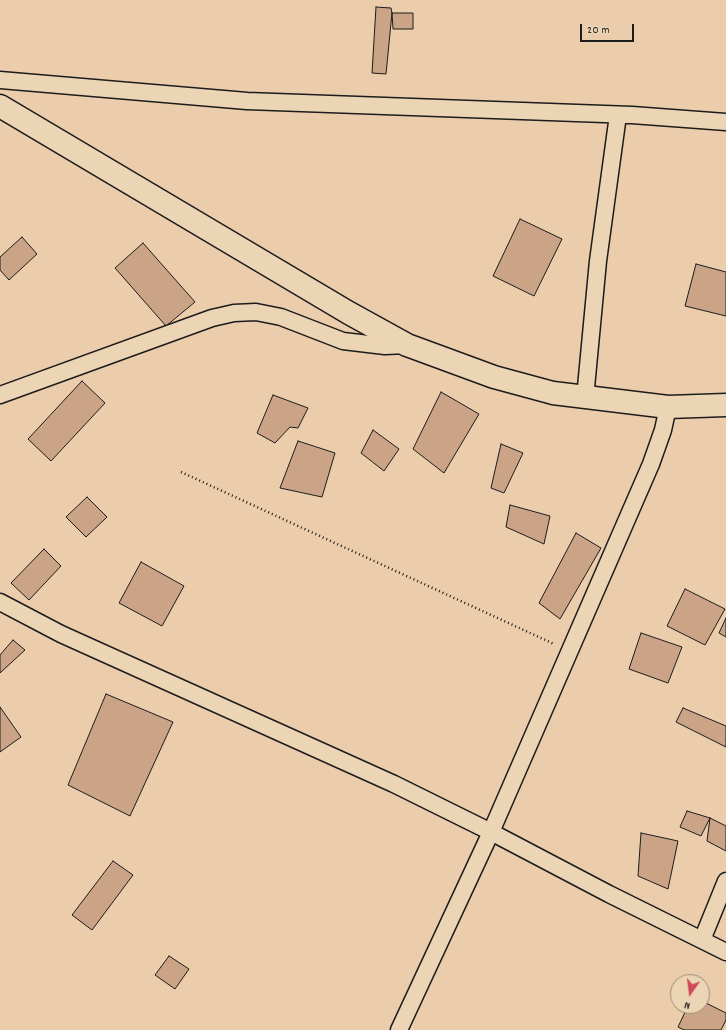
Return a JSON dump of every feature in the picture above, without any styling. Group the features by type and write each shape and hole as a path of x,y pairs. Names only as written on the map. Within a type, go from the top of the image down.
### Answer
{"street":[{"path":"0,80 247,101 618,115 726,122"},
{"path":"0,106 349,313 406,345 494,377 553,393 668,407 726,405"},
{"path":"585,398 598,261 618,115"},
{"path":"0,395 205,321 234,313 256,312 281,317 343,341 385,346 406,345"},
{"path":"399,1030 491,832 651,464 663,430 668,407"},
{"path":"0,602 61,634 394,784 726,952"},
{"path":"702,940 726,881"}],"path":[{"path":"182,472 569,651"}],"building":[{"path":"376,7 391,8 392,13 386,74 372,73"},
{"path":"392,13 413,13 413,29 393,29"},
{"path":"520,219 562,239 534,296 493,276"},
{"path":"22,237 37,254 9,280 0,270 0,257"},
{"path":"143,243 195,302 166,326 115,268"},
{"path":"696,264 726,272 726,316 685,306"},
{"path":"82,381 105,403 51,461 28,439"},
{"path":"441,392 479,414 444,473 413,449"},
{"path":"273,395 308,408 298,428 290,427 275,443 257,433"},
{"path":"373,430 399,449 384,471 361,453"},
{"path":"298,441 335,453 322,497 280,488"},
{"path":"501,444 523,453 504,493 491,488"},
{"path":"87,497 107,517 86,537 66,517"},
{"path":"510,505 550,516 544,544 506,527"},
{"path":"576,533 601,548 560,619 539,603"},
{"path":"44,549 61,566 29,600 11,583"},
{"path":"141,562 184,586 162,626 119,603"},
{"path":"685,589 725,609 705,645 667,626"},
{"path":"726,618 726,637 719,633"},
{"path":"641,633 682,647 668,683 629,669"},
{"path":"13,640 25,650 0,673 0,655"},
{"path":"106,694 173,722 130,816 68,785"},
{"path":"0,707 21,737 0,752"},
{"path":"683,708 726,726 726,747 676,722"},
{"path":"687,811 710,818 701,836 680,827"},
{"path":"710,818 726,826 726,851 707,841"},
{"path":"641,833 678,841 668,889 638,876"},
{"path":"113,861 133,875 92,930 72,915"},
{"path":"169,956 189,969 175,989 155,975"},
{"path":"710,1005 726,1013 726,1020 721,1030 684,1030 678,1027 684,1014 710,1014"}]}
